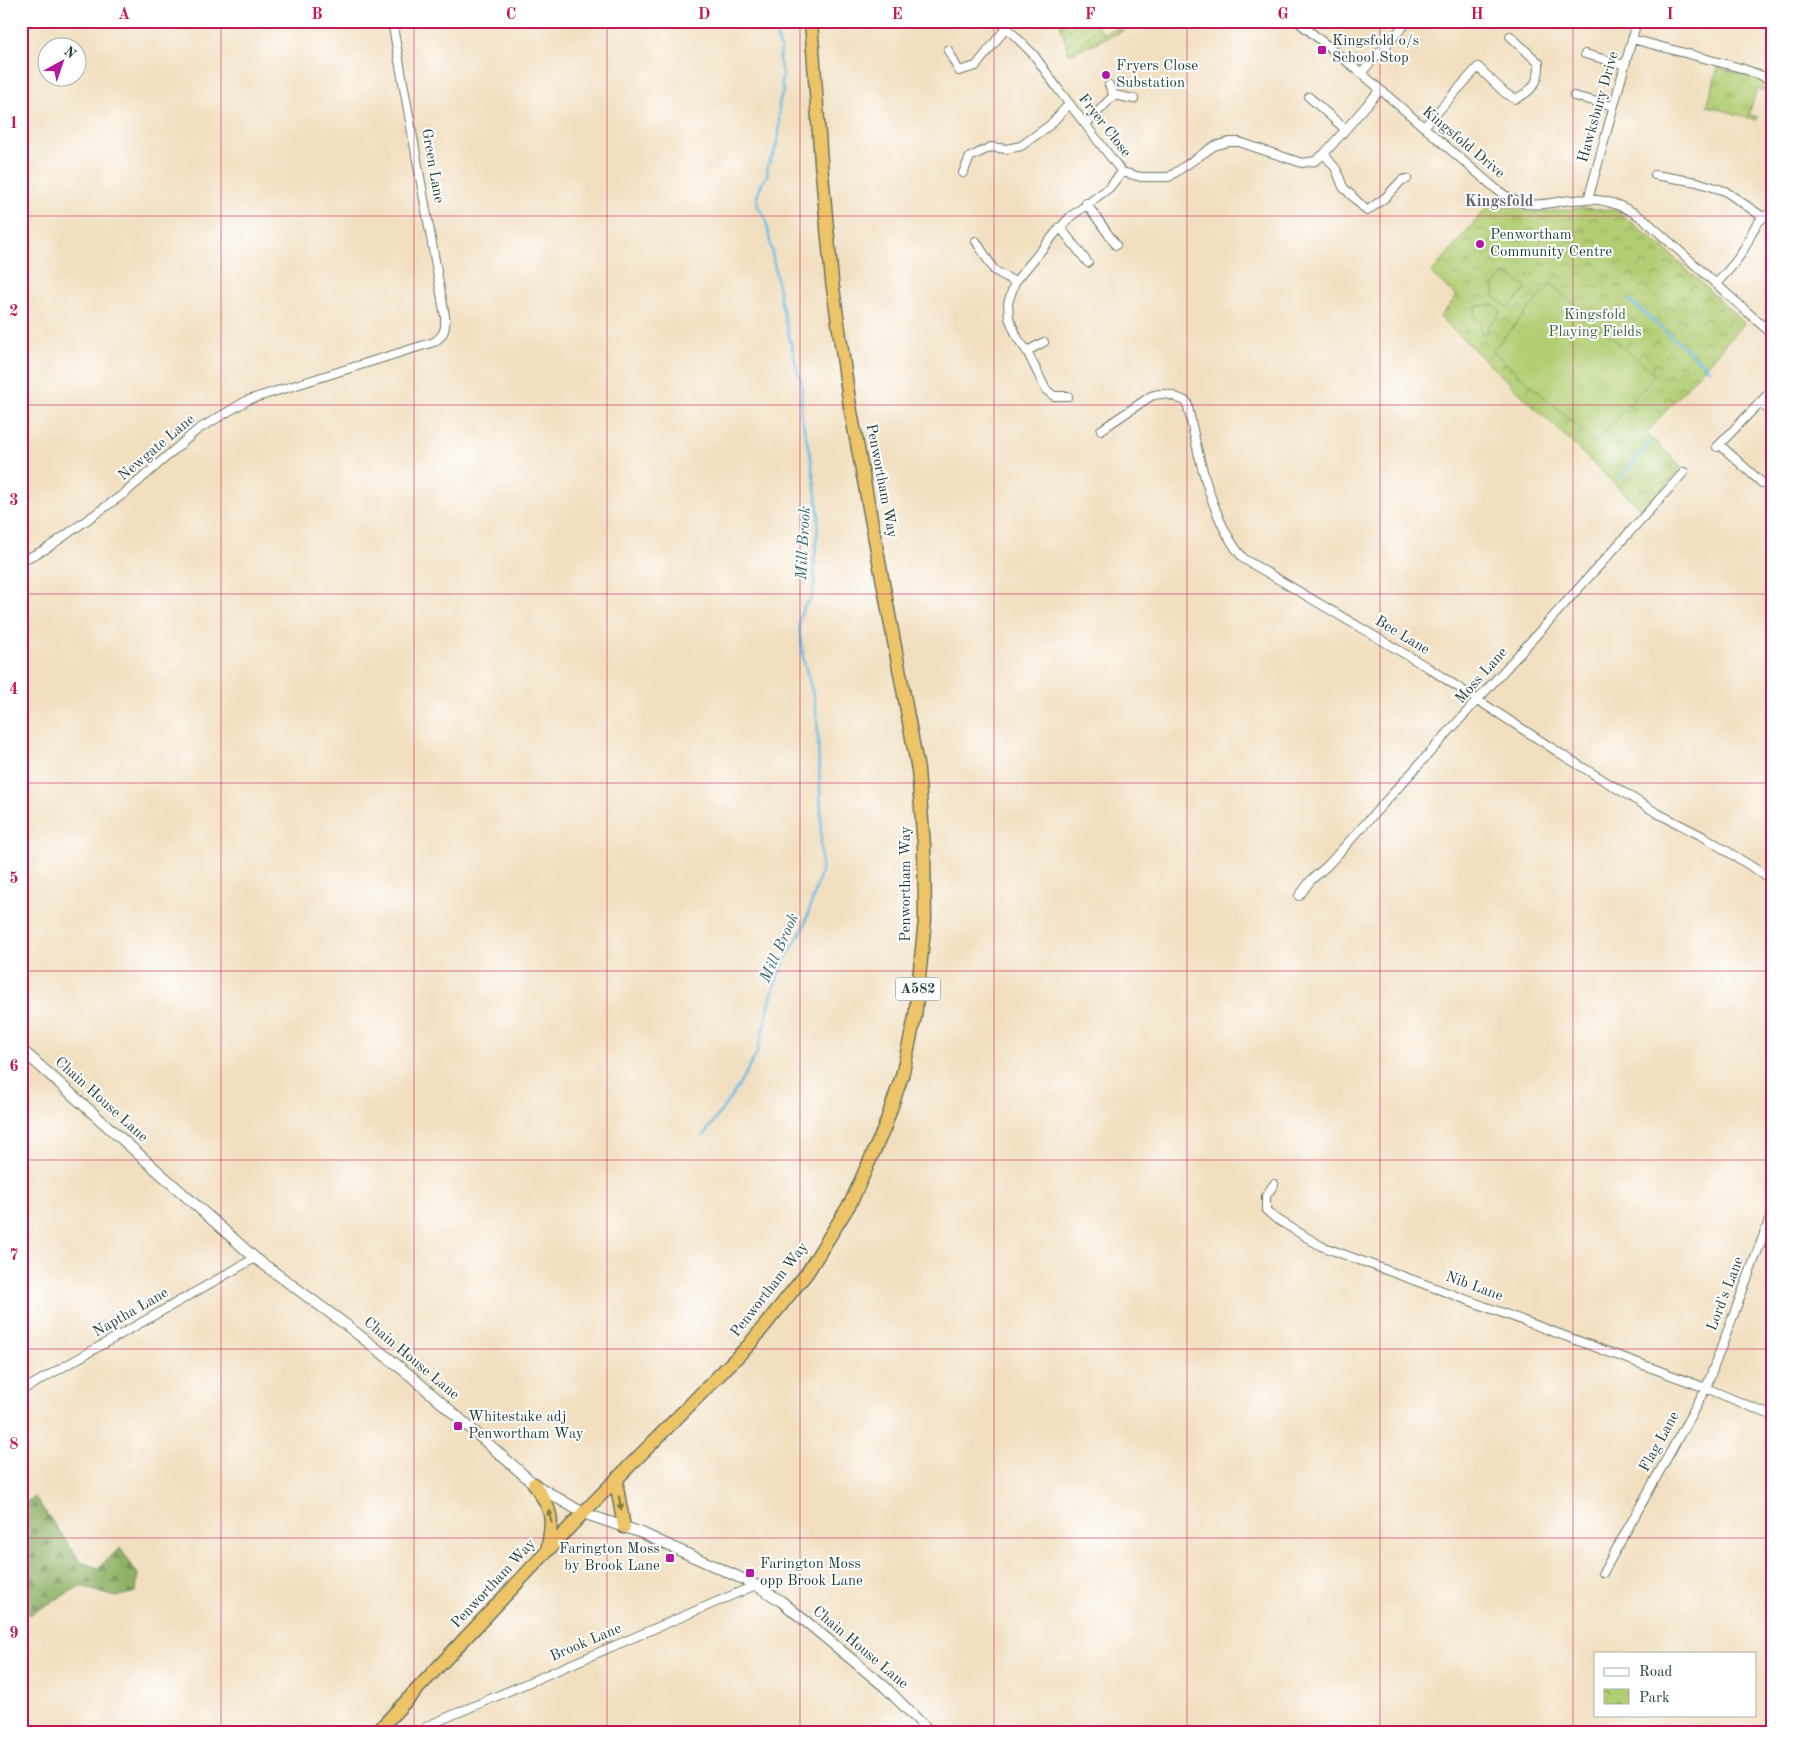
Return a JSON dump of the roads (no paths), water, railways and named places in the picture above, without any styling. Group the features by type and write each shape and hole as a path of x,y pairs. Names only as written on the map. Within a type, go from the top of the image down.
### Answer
{"highway":[{"name":"Penwortham Way","path":"806,21 813,58"},
{"name":"Penwortham Way","path":"376,1733 547,1551 749,1345 807,1273 851,1202 884,1129 902,1076 915,1017 925,920 924,846 918,770 850,406 832,281 820,163 811,21"},
{"path":"618,1478 617,1487 624,1527"},
{"path":"534,1484 547,1503 552,1522 547,1551"}],"street":[{"name":"Green Lane","path":"392,21 445,316"},
{"name":"Fryer Close","path":"1000,21 1034,55 1122,172 1141,177 1169,177 1214,146 1229,142 1239,142 1302,163 1315,160 1324,154 1380,90"},
{"name":"Kingsfold Drive","path":"1297,21 1361,73 1496,189 1516,201 1529,204 1556,204 1572,200 1588,200 1615,203 1636,214 1646,220 1773,335"},
{"path":"1361,73 1408,21"},
{"name":"Hawksbury Drive","path":"1588,200 1635,22"},
{"path":"948,50 959,71 976,66 1006,28"},
{"path":"1424,127 1478,67 1505,93 1515,99 1523,96 1537,83 1540,73 1539,63 1510,36"},
{"path":"1632,39 1740,68 1773,80"},
{"path":"1585,54 1625,65"},
{"path":"1109,84 1114,95"},
{"path":"1114,95 1134,99"},
{"path":"1086,124 1114,95"},
{"path":"1309,96 1344,130"},
{"path":"1574,96 1613,106"},
{"path":"963,173 970,157 991,147 1006,149 1021,146 1050,125 1069,104"},
{"path":"1324,154 1336,169 1343,187 1367,211 1386,197 1402,180 1407,179"},
{"path":"1068,396 1054,396 1046,390 1027,351 1018,339 1009,318 1008,303 1014,282 1060,227 1086,203 1109,188 1122,172"},
{"path":"1655,175 1697,182 1725,191 1763,217"},
{"path":"1086,203 1116,245"},
{"path":"1716,284 1740,256 1755,224 1773,211"},
{"path":"1060,227 1088,264"},
{"path":"976,241 994,270 1014,282"},
{"name":"Newgate Lane","path":"21,561 46,549 125,493 197,430 248,400 434,342 443,334 446,328 445,316"},
{"path":"1027,351 1044,342"},
{"path":"1762,483 1719,446 1773,389"},
{"name":"Bee Lane","path":"1102,430 1151,396 1160,393 1171,395 1187,402 1194,435 1214,505 1234,548 1244,559 1427,667 1561,754 1658,813 1706,838 1773,880"},
{"path":"1759,403 1773,413"},
{"name":"Moss Lane","path":"1299,896 1311,880 1327,866 1684,472"},
{"name":"Chain House Lane","path":"21,1049 255,1258 345,1324 411,1376 534,1484 583,1514 624,1527 661,1542 756,1585 781,1600 884,1686 931,1733"},
{"name":"Nib Lane","path":"1274,1184 1266,1196 1266,1210 1275,1218 1321,1246 1706,1388"},
{"name":"Lord's Lane","path":"1706,1388 1773,1210"},
{"name":"Naptha Lane","path":"21,1391 255,1258"},
{"path":"1706,1388 1773,1416"},
{"name":"Flag Lane","path":"1603,1573 1706,1388"},
{"name":"Brook Lane","path":"427,1726 756,1585"}],"waterway":[{"name":"Mill Brook","path":"704,1135 738,1087 757,1053 774,987 785,960 804,927 821,872 821,811 817,718 814,698 804,662 799,628 800,617 805,605 811,599 815,583 814,565 819,515 811,459 801,414 802,381 798,373 781,302 767,225 764,215 758,207 757,196 767,176 768,165 779,136 779,103 783,91 781,80 783,77 779,60 781,49 774,30 775,21"},
{"path":"1629,300 1709,369"},
{"path":"1619,479 1652,441"}],"place":[{"name":"Kingsfold o/s School Stop","path":"1322,50"},
{"name":"Fryers Close Substation","path":"1106,75"},
{"name":"Penwortham Community Centre","path":"1480,244"},
{"name":"Whitestake adj Penwortham Way","path":"458,1426"},
{"name":"Farington Moss by Brook Lane","path":"670,1558"},
{"name":"Farington Moss opp Brook Lane","path":"750,1573"}],"district":[{"name":"Kingsfold","path":"1499,202"}],"park label":[{"name":"Kingsfold Playing Fields","path":"1595,324"}]}
